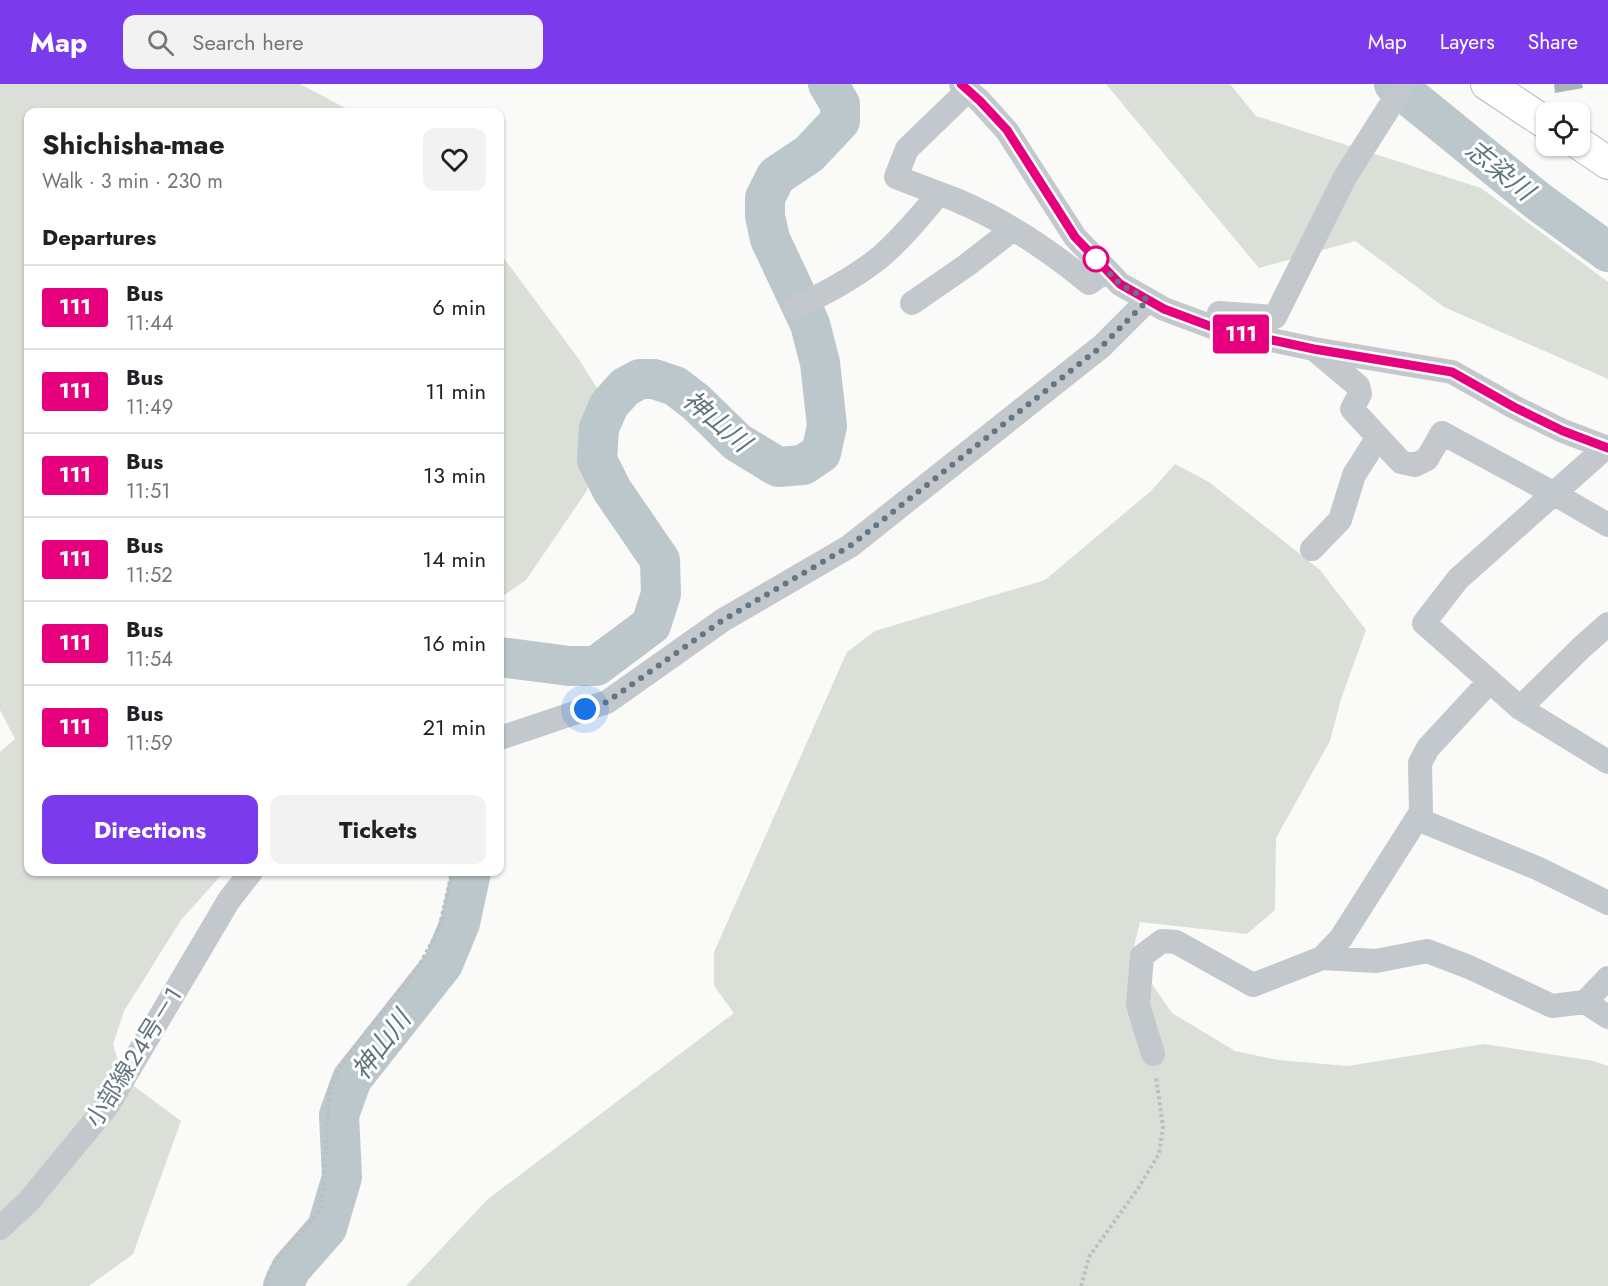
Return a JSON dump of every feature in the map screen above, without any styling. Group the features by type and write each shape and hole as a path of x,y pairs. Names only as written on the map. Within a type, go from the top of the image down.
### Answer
{"main road":[{"path":"1487,84 1536,116"},
{"path":"1590,151 1608,163"}],"street":[{"path":"1215,328 1219,313 1275,317 1345,177 1404,84"},
{"path":"1107,270 1089,283 1044,249 1012,230 957,200 896,177 907,149 964,87 1007,130 1075,237 1107,270 1120,284 1164,309 1215,328 1314,349 1452,372 1514,407 1563,431 1607,448 1553,493 1458,579 1424,623 1520,708 1608,762"},
{"path":"795,308 833,288 878,259 909,229 939,194"},
{"path":"912,303 1012,230"},
{"path":"504,737 607,702 723,620 850,546 1102,346 1148,300"},
{"path":"1314,349 1358,386 1360,394 1353,409 1401,462 1415,465 1427,459 1442,433 1608,525"},
{"path":"1312,549 1340,520 1354,475 1378,437"},
{"path":"1520,708 1608,624"},
{"path":"1153,1054 1138,1005 1142,956 1162,941 1176,942 1252,985 1322,957 1341,938 1421,812 1420,763 1428,748 1489,682"},
{"path":"1417,819 1537,868 1608,903"},
{"name":"小部線２４号－１","path":"0,1228 28,1202 108,1106 229,900 248,876"},
{"path":"1322,957 1376,961 1427,951 1469,967 1552,1006 1585,1002 1608,978"},
{"path":"1585,1002 1608,1017"}],"path":[{"path":"266,1286 277,1259 314,1220 322,1206 330,1089 340,1068 361,1039 418,968 439,929 451,876"},
{"path":"1081,1286 1089,1257 1160,1154 1163,1127 1153,1054"}],"shaded area":[{"path":"0,84 300,84 345,108 24,108 24,876 220,876 181,920 124,1011 113,1044 123,1078 181,1121 133,1254 89,1286 0,1286 0,752 15,739 0,710"},
{"path":"1106,84 1230,84 1256,116 1481,188 1608,282 1608,379 1444,307 1355,241 1259,268"},
{"path":"504,258 578,358 597,388 610,420 601,457 586,492 526,580 504,595"},
{"path":"1175,464 1209,482 1320,570 1366,630 1341,699 1330,741 1276,838 1275,910 1247,934 1140,922 1132,955 1172,1013 1235,1051 1278,1060 1348,1066 1484,1044 1594,1061 1608,1066 1608,1286 406,1286 488,1199 734,1013 714,986 714,952 847,652 875,631 1045,580 1151,491"}],"building":[{"path":"1554,84 1582,84 1583,88 1555,93"}],"waterway":[{"name":"神山川","path":"504,658 569,666 596,666 651,625 661,594 660,560 612,490 597,460 599,428 609,405 625,387 640,379 654,379 675,386 696,402 737,442 778,467 803,465 821,453 827,426 820,363 810,324 770,239 765,216 765,198 776,176 809,154 840,121 840,104 828,84"},
{"name":"志染川","path":"1394,84 1539,202 1608,252"},
{"name":"神山川","path":"283,1286 291,1269 327,1228 342,1177 339,1115 352,1079 443,964 460,923 470,876"}],"bus line":[{"name":"111","path":"961,84 1007,130 1075,237 1120,284 1148,300 1164,309 1215,328 1314,349 1452,372 1514,407 1563,431 1608,448"}],"route":[{"path":"585,709 607,702 723,620 850,546 1102,346 1148,300 1120,284 1091,254 1096,259"}]}
